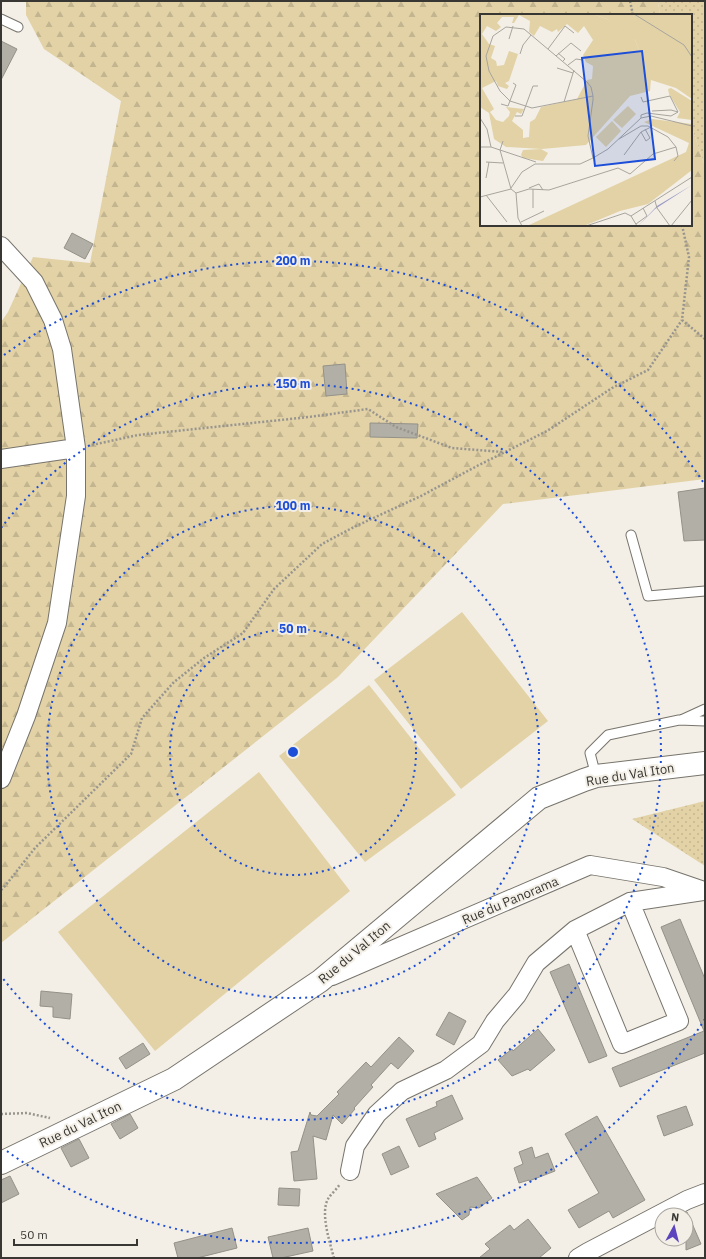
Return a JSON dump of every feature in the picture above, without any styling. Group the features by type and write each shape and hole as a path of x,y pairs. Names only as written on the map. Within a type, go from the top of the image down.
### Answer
{"street":[{"path":"1,246 34,282 53,320 62,349 76,448 76,496 57,623 26,716 1,779"},
{"path":"1,460 76,448"},
{"name":"Rue du Val Iton","path":"1,1163 174,1078 320,981 539,798 596,776 705,762"},
{"name":"Rue du Panorama","path":"320,981 590,865 663,877 704,892"},
{"path":"350,1171 355,1146 377,1114 402,1091 446,1070 481,1044 495,1021 517,995 536,963 575,930 630,902 704,892"},
{"path":"575,930 622,1044 679,1021 630,902"},
{"path":"578,1258 686,1200 705,1193"}],"lane":[{"path":"1,19 18,27"},
{"path":"631,535 648,596 705,591"},
{"path":"596,776 590,753 608,735 679,720 705,709"},
{"path":"679,720 705,721"}],"path":[{"path":"630,1 632,14"},
{"path":"1,890 35,848 131,754 142,718 174,682 204,658 243,633 274,589 322,544 354,526 421,496 547,431 612,388 648,370 682,320 688,257 682,226"},
{"path":"682,320 705,339"},
{"path":"76,448 138,435 309,417 368,409 396,428 452,448 504,452"},
{"path":"1,1114 27,1113 54,1118 70,1129"},
{"path":"334,1258 329,1239 325,1212 328,1200 350,1171"}],"green space":[{"path":"26,1 658,1 660,14 480,14 480,226 692,226 692,128 705,166 705,479 503,504 338,677 1,943 1,322 8,312 33,257 90,263 121,101 44,49 26,15"},
{"path":"658,1 705,1 705,166 692,128 692,14 660,14"},
{"path":"462,612 548,721 461,789 374,680"},
{"path":"369,685 456,795 365,862 279,756"},
{"path":"259,772 350,891 155,1051 58,932"},
{"path":"705,801 705,866 632,819"}],"building":[{"path":"1,41 17,49 1,80"},
{"path":"72,233 93,244 85,259 64,248"},
{"path":"345,364 347,394 326,396 323,366"},
{"path":"370,423 418,424 417,438 370,437"},
{"path":"705,488 705,540 684,541 678,492"},
{"path":"680,919 705,979 705,1053 620,1087 612,1068 704,1031 661,927"},
{"path":"569,964 607,1056 589,1063 550,972"},
{"path":"41,991 72,994 70,1019 53,1017 53,1007 40,1006"},
{"path":"449,1012 466,1021 454,1045 436,1035"},
{"path":"538,1029 555,1050 530,1071 528,1069 512,1076 498,1060 512,1049 513,1051"},
{"path":"399,1037 414,1051 398,1069 391,1063 371,1085 373,1087 342,1124 333,1115 326,1140 313,1136 317,1179 294,1181 291,1152 298,1151 310,1112 311,1115 317,1116 339,1094 337,1092 366,1062 371,1067"},
{"path":"143,1043 150,1054 126,1069 119,1058"},
{"path":"452,1095 463,1119 434,1133 436,1139 419,1147 406,1119 437,1106 436,1102"},
{"path":"686,1106 693,1125 664,1136 657,1116"},
{"path":"130,1114 138,1128 120,1139 111,1124"},
{"path":"597,1116 645,1200 613,1218 609,1211 579,1228 568,1210 599,1193 565,1134"},
{"path":"79,1139 89,1158 71,1167 61,1148"},
{"path":"399,1146 409,1167 391,1175 382,1154"},
{"path":"532,1147 535,1158 548,1153 555,1171 529,1181 519,1183 514,1168 523,1164 519,1152"},
{"path":"10,1176 19,1194 1,1203 1,1180"},
{"path":"477,1177 492,1198 479,1208 470,1207 469,1215 462,1220 436,1194"},
{"path":"279,1188 300,1189 299,1206 278,1205"},
{"path":"528,1219 551,1248 539,1258 479,1258 490,1249 485,1244 510,1225 514,1230"},
{"path":"232,1228 237,1248 197,1258 178,1258 174,1243"},
{"path":"308,1228 313,1251 281,1258 273,1258 268,1237"},
{"path":"694,1228 701,1244 694,1247"},
{"path":"686,1247 694,1247 686,1250"}]}
